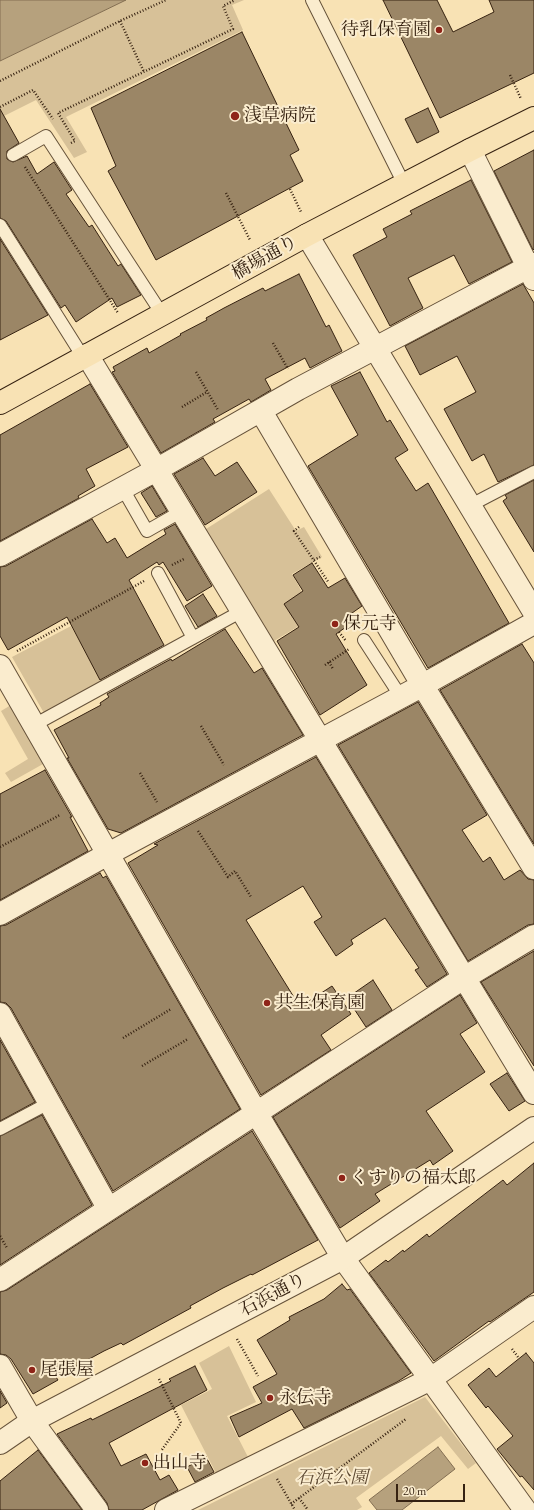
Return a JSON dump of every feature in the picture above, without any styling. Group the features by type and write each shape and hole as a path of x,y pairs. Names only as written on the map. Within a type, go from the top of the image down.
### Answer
{"main road":[{"name":"橋場通り","path":"0,403 307,235 470,150 528,110"}],"street":[{"path":"0,555 123,489 298,389 374,349 532,270 470,150"},
{"path":"307,235 374,349 534,612"},
{"path":"85,356 182,511 534,1093"},
{"path":"256,413 260,413 265,418 423,686 534,868"},
{"path":"0,914 185,812 423,686 534,623"},
{"path":"7,659 34,725 257,1114 343,1258 429,1380 525,1510"},
{"path":"0,1280 108,1208 257,1114 465,978 534,936"},
{"path":"0,1014 108,1208"},
{"name":"石浜通り","path":"0,1443 32,1421 343,1258 534,1128"},
{"path":"166,1510 429,1380 534,1307"},
{"path":"0,1366 32,1421 97,1510"}],"lane":[{"path":"312,0 404,184"},
{"path":"17,159 46,136 162,314"},
{"path":"0,225 85,356"},
{"path":"469,506 534,472"},
{"path":"123,489 147,531 182,511"},
{"path":"158,573 193,638"},
{"path":"34,725 242,611"},
{"path":"364,640 401,697"},
{"path":"0,1129 49,1103"}],"path":[{"path":"0,81 120,21 166,0"},
{"path":"66,138 70,144 75,141 58,114 233,29 223,6 235,0"},
{"path":"120,21 144,72"},
{"path":"510,75 528,110"},
{"path":"0,108 33,90 54,120"},
{"path":"17,159 118,314"},
{"path":"290,189 302,214"},
{"path":"226,193 251,242"},
{"path":"274,343 298,389"},
{"path":"196,372 228,428"},
{"path":"182,407 207,392"},
{"path":"300,527 294,531 329,583"},
{"path":"314,560 319,556"},
{"path":"7,659 186,558"},
{"path":"325,665 364,640"},
{"path":"329,662 333,669"},
{"path":"201,726 227,770"},
{"path":"140,773 159,806"},
{"path":"185,812 228,877 235,871 252,897"},
{"path":"0,847 64,813"},
{"path":"123,1038 190,997"},
{"path":"142,1066 207,1027"},
{"path":"235,1335 258,1376"},
{"path":"157,1375 181,1423 161,1451"},
{"path":"291,1504 408,1418"},
{"path":"274,1474 295,1510"},
{"path":"299,1498 308,1510"}],"green space":[{"path":"126,0 244,0 232,5 243,30 66,117 87,152 74,158 36,100 0,118 0,61"},
{"path":"269,489 296,531 304,527 322,557 292,574 302,592 299,626 274,641 206,529"},
{"path":"71,626 104,683 44,713 12,657"},
{"path":"11,705 43,764 11,782 5,773 28,759 1,711"},
{"path":"229,1346 256,1402 227,1416 249,1459 217,1475 181,1405 212,1389 199,1363"},
{"name":"石浜公園","path":"425,1397 476,1463 468,1469 441,1436 356,1498 362,1507 357,1510 198,1510"}],"shaded area":[{"path":"0,0 126,0 0,61"},
{"path":"438,1447 455,1469 402,1510 377,1510 369,1500"}],"building":[{"path":"383,0 437,0 453,32 494,12 489,0 534,0 534,73 440,118"},
{"path":"242,32 299,150 290,155 303,181 156,260 108,171 116,166 91,108"},
{"path":"428,108 439,132 417,143 405,119"},
{"path":"0,109 19,143 7,151 7,159 13,162 27,156 37,174 54,162 72,190 66,194 89,227 92,225 118,266 121,264 141,295 117,307 112,298 76,322 65,305 61,308 6,221 0,218"},
{"path":"534,150 534,249 533,250 494,171"},
{"path":"471,180 512,262 469,284 454,255 408,278 423,308 390,326 353,255 387,237 383,229 412,214 410,211"},
{"path":"0,239 48,315 0,340"},
{"path":"299,274 326,327 329,325 342,351 310,368 305,358 265,379 271,390 251,402 249,399 213,419 215,422 161,453 112,372 115,371 113,367 147,348 149,353 207,320 206,318 263,288 265,291"},
{"path":"523,284 534,303 534,465 498,482 484,454 472,461 444,409 476,392 457,356 420,375 405,346"},
{"path":"360,372 387,422 390,420 408,450 395,458 416,491 428,483 509,623 428,668 308,466 358,435 331,386"},
{"path":"90,384 128,447 86,469 95,486 78,496 79,498 0,541 0,435"},
{"path":"203,458 215,476 237,462 257,492 205,525 174,474"},
{"path":"534,480 534,552 503,501 507,498 505,495"},
{"path":"152,486 167,511 156,517 141,493"},
{"path":"92,519 107,543 115,538 127,558 166,534 164,530 175,524 212,586 187,601 163,562 159,565 157,562 129,580 164,645 100,680 67,617 8,650 0,636 0,567 6,566"},
{"path":"312,563 328,588 345,578 362,606 345,618 349,625 336,634 367,685 320,715 277,641 299,627 284,604 303,591 293,575"},
{"path":"203,594 217,616 198,627 185,606"},
{"path":"225,629 254,673 262,668 303,735 121,833 108,829 67,758 69,758 54,730 101,705 100,703 109,697 107,694 171,659 172,661"},
{"path":"522,644 534,663 534,844 440,690"},
{"path":"418,702 487,815 462,830 483,862 490,857 504,880 520,870 528,879 534,880 534,924 528,925 468,961 338,745"},
{"path":"316,757 447,974 427,987 415,970 419,968 385,918 351,940 353,944 336,956 314,922 322,917 303,886 246,920 300,1007 332,986 351,1014 321,1035 331,1050 261,1095 128,863 158,845 154,844"},
{"path":"45,770 72,817 70,817 88,851 0,900 0,794"},
{"path":"100,873 103,878 106,876 240,1109 113,1191 11,1008 6,1003 0,1002 0,926 6,925"},
{"path":"534,951 534,1066 481,982"},
{"path":"373,980 392,1010 366,1027 347,998"},
{"path":"460,995 477,1023 460,1034 485,1072 426,1111 453,1151 433,1165 430,1160 375,1194 380,1201 340,1228 273,1117"},
{"path":"0,1040 35,1102 0,1121"},
{"path":"507,1073 525,1101 509,1111 490,1084"},
{"path":"42,1115 92,1205 0,1265 0,1136"},
{"path":"252,1131 318,1240 252,1275 251,1274 223,1288 190,1306 191,1308 123,1345 121,1343 104,1351 56,1377 58,1380 33,1394 11,1359 6,1355 0,1354 0,1292 7,1290"},
{"path":"534,1163 534,1292 490,1322 489,1321 434,1361 369,1273 386,1260 388,1262 403,1250 404,1252 427,1234 429,1237 503,1180 507,1185"},
{"path":"342,1284 347,1290 350,1289 411,1373 397,1382 304,1428 292,1409 239,1437 230,1417 262,1403 253,1387 277,1374 257,1340 290,1320 289,1317 324,1299"},
{"path":"526,1353 534,1363 534,1490 522,1476 520,1477 497,1449 513,1436 488,1406 486,1408 468,1385 489,1368 496,1377"},
{"path":"195,1366 207,1390 109,1443 121,1466 146,1454 160,1480 169,1475 178,1490 142,1510 109,1510 107,1503 57,1434 91,1418 92,1420 171,1381 169,1379"},
{"path":"0,1391 7,1403 0,1408"},
{"path":"38,1450 82,1510 0,1510 0,1481"},
{"path":"206,1457 214,1472 195,1482 187,1467"}],"place":[{"name":"待乳保育園","path":"439,30"},
{"name":"浅草病院","path":"235,116"},
{"name":"保元寺","path":"335,624"},
{"name":"共生保育園","path":"267,1003"},
{"name":"くすりの福太郎","path":"342,1178"},
{"name":"尾張屋","path":"32,1370"},
{"name":"永伝寺","path":"270,1398"},
{"name":"出山寺","path":"145,1463"}]}
